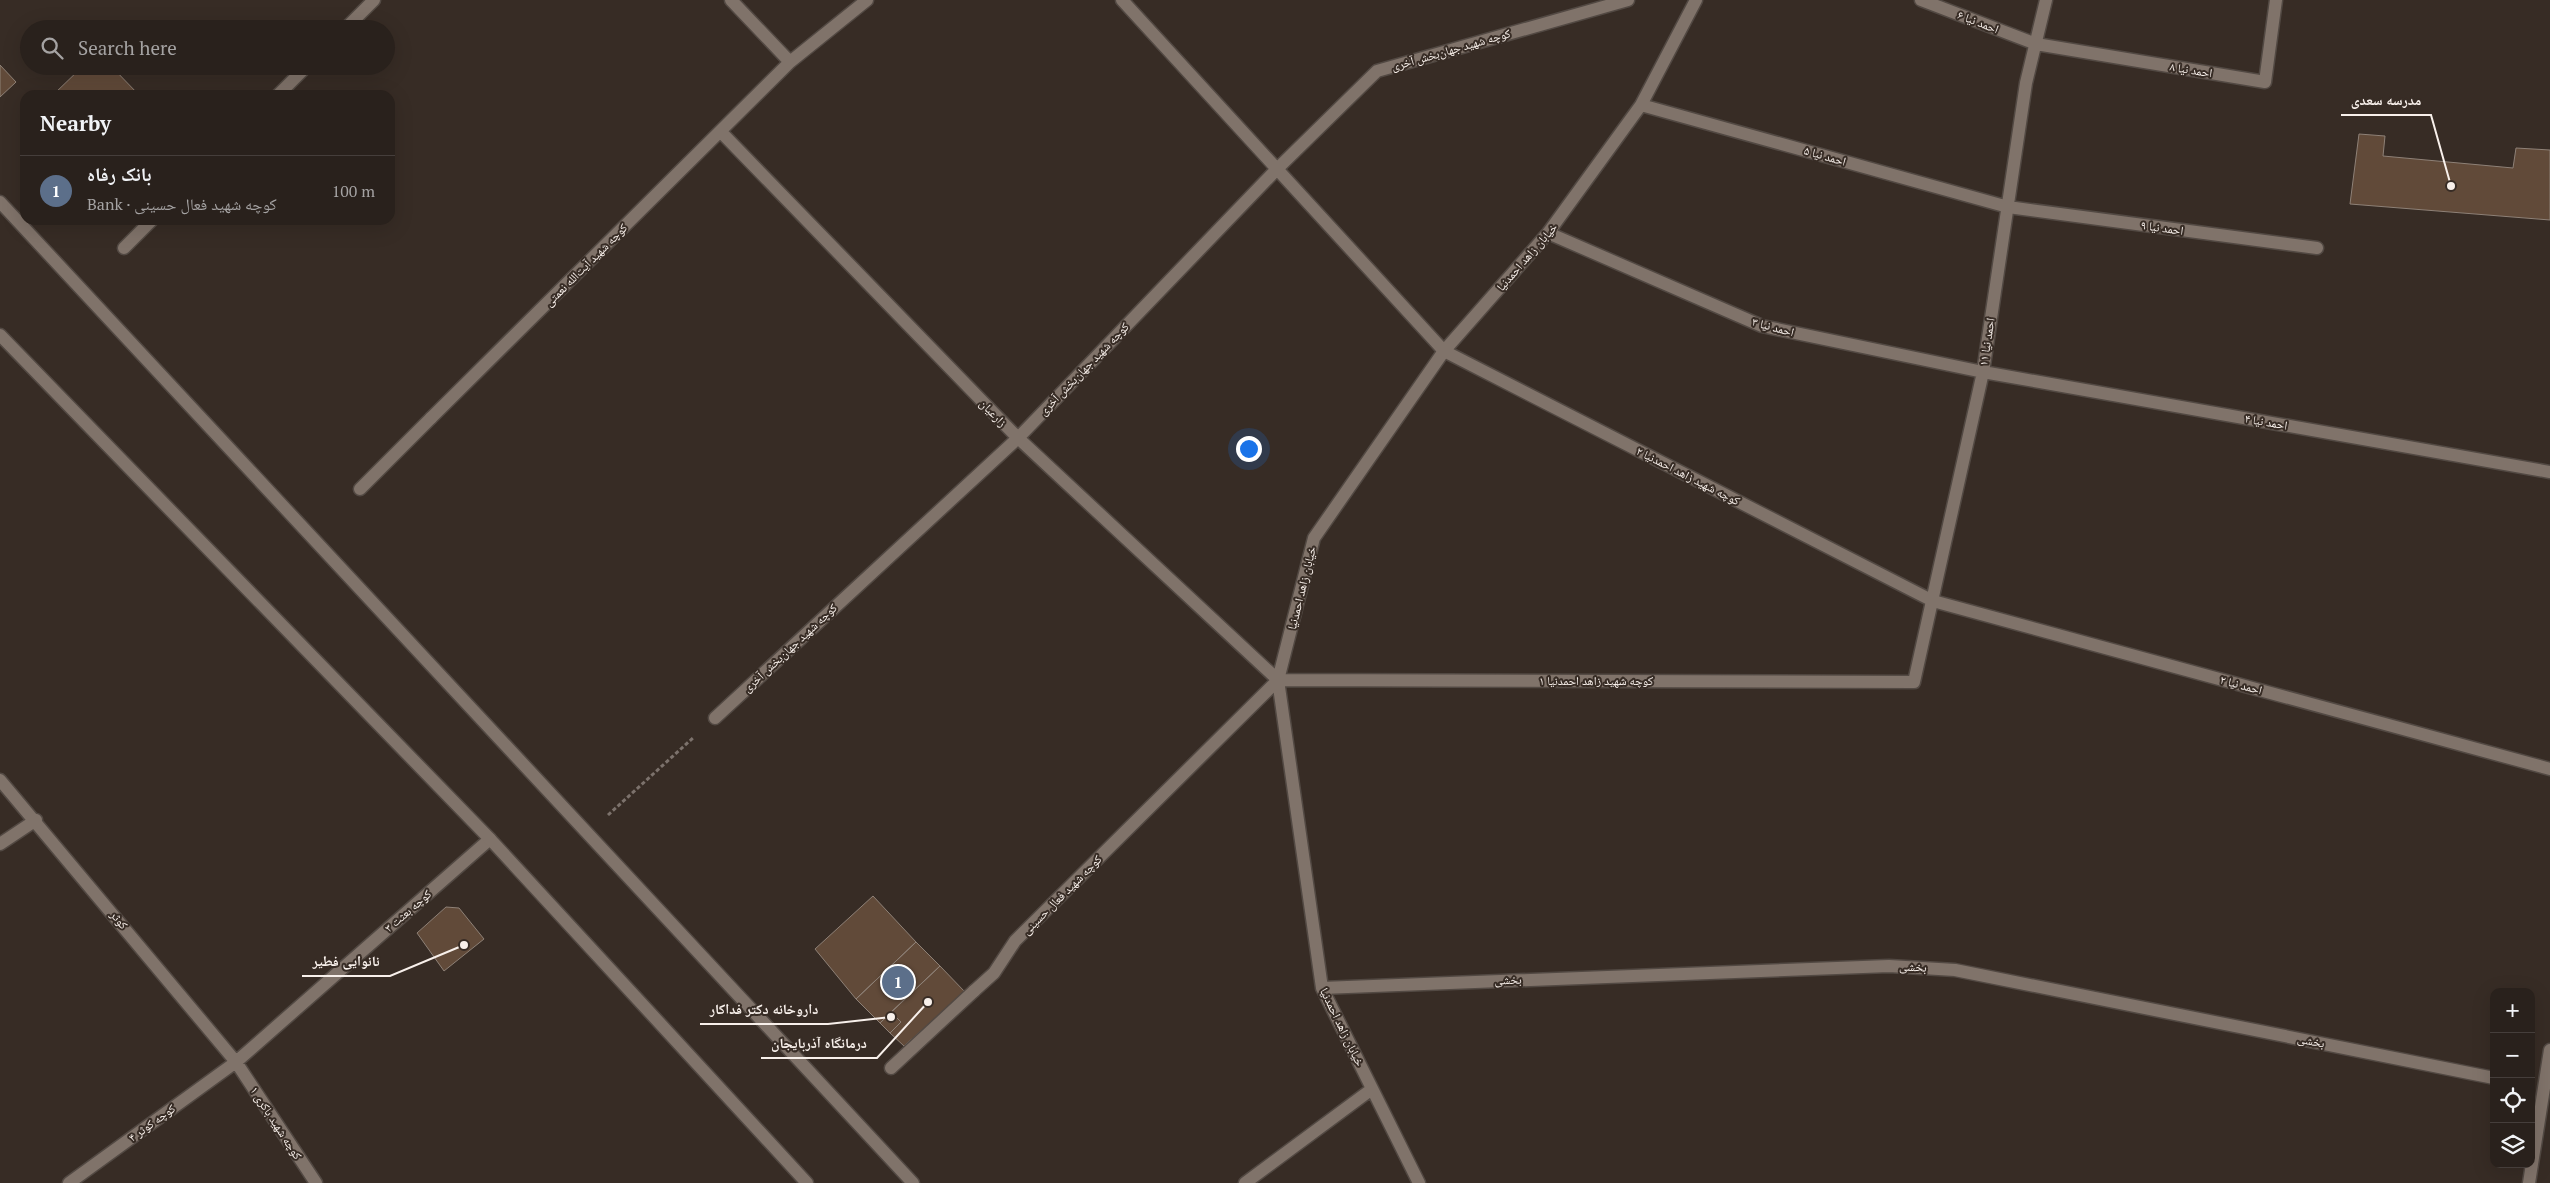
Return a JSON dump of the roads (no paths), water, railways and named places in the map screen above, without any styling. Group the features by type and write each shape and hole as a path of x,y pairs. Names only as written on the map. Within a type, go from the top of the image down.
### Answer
{"street":[{"path":"354,20 374,0"},
{"path":"731,0 790,62"},
{"name":"کوچه شهید آیت‌الله نعمتی","path":"360,489 790,62 866,0"},
{"path":"1122,0 1444,351"},
{"name":"کوچه شهید جهان‌بخش آخری","path":"715,718 1018,438 1277,169 1377,70 1628,0"},
{"name":"خیابان زاهد احمدنیا","path":"1419,1183 1322,988 1278,680 1314,538 1444,351 1548,233 1641,105 1696,0"},
{"name":"احمد نیا ۶","path":"1920,0 2036,44"},
{"name":"احمد نیا ۱۱","path":"1914,682 1982,372 2026,83 2046,0"},
{"name":"احمد نیا ۸","path":"2036,44 2265,82 2276,0"},
{"path":"283,90 298,75"},
{"name":"احمد نیا ۵","path":"1641,105 2008,207"},
{"name":"زارعیان","path":"721,132 1018,438 1278,680"},
{"path":"0,202 20,223"},
{"name":"احمد نیا ۹","path":"2008,207 2316,248"},
{"path":"21,225 913,1183"},
{"path":"124,248 147,225"},
{"name":"احمد نیا ۳","path":"1548,233 1762,326 1982,372"},
{"path":"0,335 490,839 807,1183"},
{"name":"کوچه شهید زاهد احمدنیا ۲","path":"1444,351 1933,601"},
{"name":"احمد نیا ۴","path":"1982,372 2550,472"},
{"name":"احمد نیا ۲","path":"1933,601 2550,768"},
{"name":"کوچه شهید زاهد احمدنیا ۱","path":"1278,680 1914,682"},
{"name":"کوچه شهید فعال حسینی","path":"891,1068 994,973 1015,941 1278,680"},
{"name":"کوثر","path":"0,780 36,820 236,1062"},
{"path":"0,844 36,820"},
{"name":"کوچه بعثت ۳","path":"236,1062 490,839"},
{"name":"بخشی","path":"1322,988 1889,966 1955,970 2490,1077"},
{"path":"2529,1183 2550,1050"},
{"name":"کوچه کوثر ۴","path":"69,1183 236,1062"},
{"name":"کوچه شهید باکری ۱","path":"236,1062 316,1183"},
{"path":"2535,1087 2544,1089"},
{"path":"1245,1183 1372,1089"}],"place":[{"name":"مدرسه سعدی","path":"2451,186"},
{"name":"نانوایی فطیر","path":"464,945"},
{"name":"بانک رفاه","path":"898,982"},
{"name":"درمانگاه آذربایجان","path":"928,1002"},
{"name":"داروخانه دکتر فداکار","path":"891,1017"}]}
